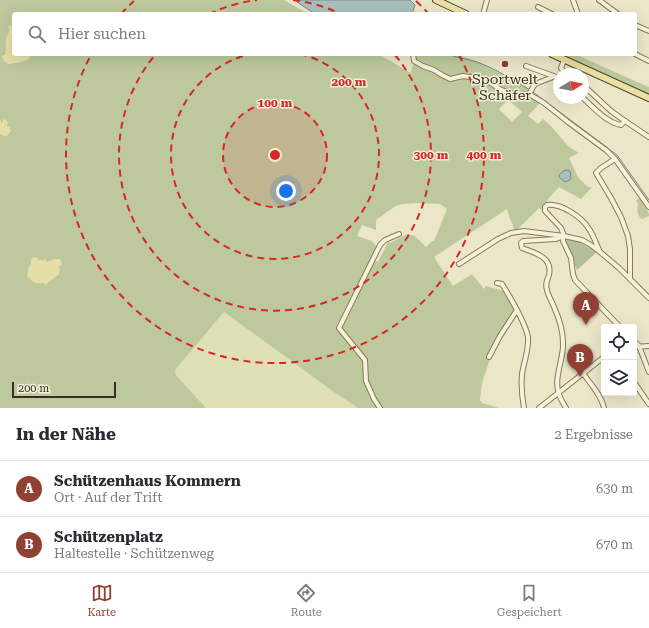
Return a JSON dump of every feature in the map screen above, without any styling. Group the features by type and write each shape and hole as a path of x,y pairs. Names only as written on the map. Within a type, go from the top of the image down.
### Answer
{"main road":[{"path":"436,0 462,12"},
{"path":"556,56 649,98"}],"street":[{"path":"484,12 487,0"},
{"path":"573,0 577,12"},
{"path":"601,1 615,12"},
{"path":"538,7 548,12"},
{"path":"637,26 649,31"},
{"path":"637,55 649,61"},
{"path":"413,56 414,61 450,79 463,76 485,79 501,90 518,95 530,92 535,84 553,76"},
{"path":"561,68 564,60"},
{"path":"526,66 553,76"},
{"path":"589,91 611,111 649,137"},
{"path":"530,92 606,150 615,159 649,206"},
{"path":"589,103 616,124 621,125 625,121"},
{"path":"615,159 596,173 611,198 627,233 630,244 630,278"},
{"path":"600,252 589,228 583,221 558,205 547,204 544,207 545,211 561,228 564,241 571,258 575,280 617,324"},
{"path":"459,264 505,235 520,231 564,236 582,240 591,245 630,278 649,298"},
{"path":"380,408 366,381 365,360 339,328 380,245 386,240 400,234"},
{"path":"564,236 556,239 523,241 521,243 522,248 543,257 549,265 550,270 546,288 548,296 559,319 564,344 558,374 558,393 566,408"},
{"path":"619,268 630,265"},
{"path":"497,283 502,284 507,292 524,324 528,338 527,353 522,375 522,396 524,408"},
{"path":"489,357 500,336 517,310"},
{"path":"637,346 649,346"},
{"path":"637,348 649,372"},
{"path":"539,408 601,358"},
{"path":"583,372 603,402 604,408"},
{"path":"637,386 649,404"}],"green space":[{"path":"0,0 284,0 305,12 12,12 12,26 6,38 5,55 2,56 8,64 21,62 29,59 30,56 381,56 411,73 415,56 462,56 478,62 527,87 532,98 540,103 528,116 538,124 543,119 568,146 579,153 569,158 578,177 588,187 592,187 581,199 559,187 541,210 539,208 515,231 507,209 434,257 453,286 472,274 484,289 486,286 504,291 515,310 487,358 490,359 482,383 480,400 482,403 499,408 358,408 224,312 175,370 176,375 206,408 0,408 0,134 6,136 11,131 7,127 4,119 1,123","holes":["508,100 522,112 512,122 499,109","418,203 440,204 447,209 434,241 426,247 415,236 407,234 390,243 388,242 378,262 375,260 378,249 372,241 357,236 362,225 376,230 376,220 396,206","38,260 47,262 52,261 59,267 59,274 48,282 44,283 29,267"]},
{"path":"563,56 579,56 649,87 649,95"},
{"path":"640,197 649,214 649,216 642,219 638,214 638,204 636,201"},
{"path":"567,239 579,242 597,252 577,270 566,242"},
{"path":"224,312 358,408 206,408 176,375 175,370"}],"sand":[{"path":"10,25 12,26 12,56 30,56 28,60 8,64 4,61 2,56 6,53 6,39 9,32 8,27"},
{"path":"0,119 1,123 4,119 8,122 7,127 10,126 11,131 6,136 0,134"},
{"path":"36,257 41,261 45,259 47,262 53,259 60,259 62,264 59,267 59,273 46,285 44,283 34,282 27,276 28,269 31,265 31,260 32,258"}],"water":[{"path":"294,0 410,0 415,5 413,12 312,12"},
{"path":"563,171 570,171 571,177 570,180 565,182 559,177 559,175"}],"waterway":[{"path":"452,56 484,65 530,90"},
{"path":"533,92 617,155 649,200"}],"place":[{"name":"Sportwelt Schäfer","path":"505,64"},
{"name":"Schützenhaus Kommern","path":"586,325"},
{"name":"Schützenplatz","path":"580,377"}]}
